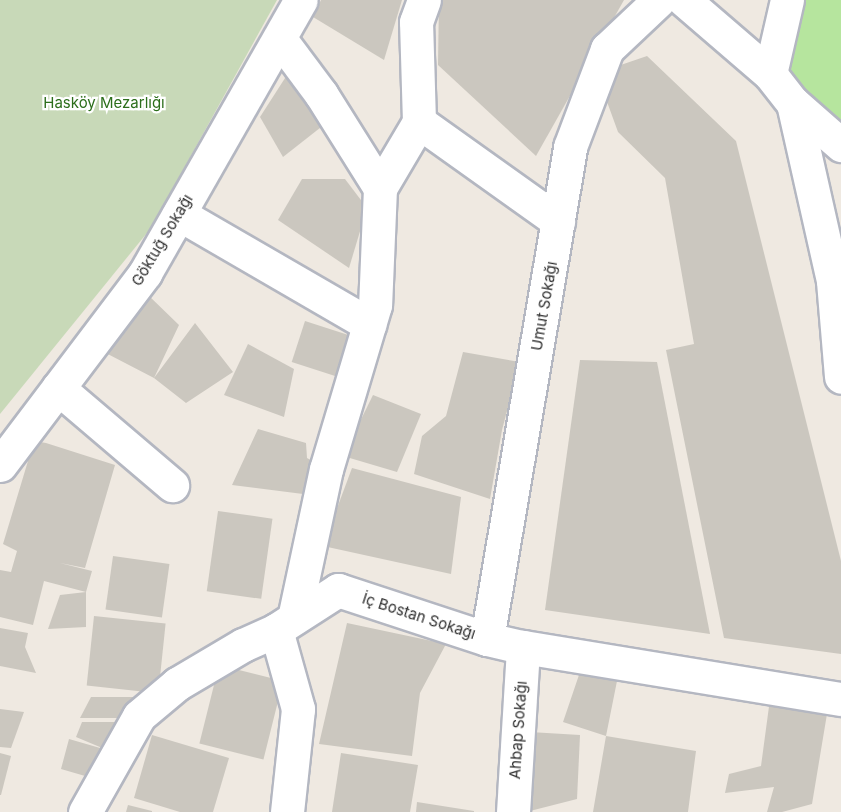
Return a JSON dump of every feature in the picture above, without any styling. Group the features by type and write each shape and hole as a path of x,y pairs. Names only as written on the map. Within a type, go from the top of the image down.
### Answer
{"street":[{"name":"Göktuğ Sokağı","path":"0,465 145,273 301,0"},
{"path":"287,812 298,709 285,624 326,469 375,305 380,188 419,122 416,22 424,0"},
{"name":"Umut Sokağı","path":"487,639 570,147 607,49 659,0"},
{"path":"684,0 770,74 793,103 841,145"},
{"path":"770,74 787,0"},
{"path":"280,39 321,94 380,188"},
{"path":"793,103 833,281 841,377"},
{"path":"419,122 558,221"},
{"path":"179,214 369,324"},
{"path":"58,388 172,485"},
{"name":"İç Bostan Sokağı","path":"86,812 139,716 177,684 243,645 285,624 338,590 487,639 841,699"},
{"name":"Ahbap Sokağı","path":"513,812 524,647"}],"green space":[{"name":"Hasköy Mezarlığı","path":"0,0 277,0 151,228 0,414"},
{"path":"794,0 841,0 841,132 782,76"}],"building":[{"path":"321,0 402,0 384,60 313,17"},
{"path":"439,0 624,0 536,156 438,65"},
{"path":"647,56 736,141 841,561 841,654 724,638 666,350 694,344 665,178 618,132 606,99 609,69"},
{"path":"287,75 325,124 283,157 260,117"},
{"path":"302,179 345,179 367,208 349,268 278,220"},
{"path":"147,294 179,325 154,378 100,350"},
{"path":"305,321 359,339 346,380 292,362"},
{"path":"195,323 233,372 186,403 154,378"},
{"path":"248,344 294,369 284,417 224,395"},
{"path":"463,352 520,362 502,430 490,499 414,474 422,436 446,416"},
{"path":"580,360 657,362 710,634 545,610"},
{"path":"373,395 421,414 397,472 343,456"},
{"path":"258,429 306,443 307,458 323,467 303,494 232,485"},
{"path":"34,441 115,465 85,568 60,563 92,571 86,592 44,581 33,625 0,617 0,570 11,572 17,551 3,544"},
{"path":"352,468 461,497 451,574 323,546"},
{"path":"218,511 272,519 261,599 207,591"},
{"path":"113,556 169,564 162,617 105,609"},
{"path":"86,592 86,627 48,629 60,595"},
{"path":"94,616 166,624 158,693 87,686"},
{"path":"347,623 446,644 420,693 412,756 319,744"},
{"path":"0,628 28,633 25,647 36,673 0,666"},
{"path":"219,665 283,681 263,760 199,744"},
{"path":"581,669 618,676 606,736 563,722"},
{"path":"91,697 137,697 124,718 80,718"},
{"path":"770,699 828,708 812,804 782,812 767,812 774,787 725,793 729,774 761,766"},
{"path":"0,709 24,712 11,748 0,747"},
{"path":"82,722 118,722 107,750 76,737"},
{"path":"530,732 580,735 577,799 526,812"},
{"path":"152,735 229,758 213,812 180,812 134,798"},
{"path":"606,736 696,751 688,812 593,812"},
{"path":"69,739 107,750 92,778 61,769"},
{"path":"0,753 11,756 1,795 0,795"},
{"path":"341,753 418,765 410,812 332,812"},
{"path":"417,802 474,811 474,812 416,812"},
{"path":"128,805 152,811 152,812 126,812"}]}
